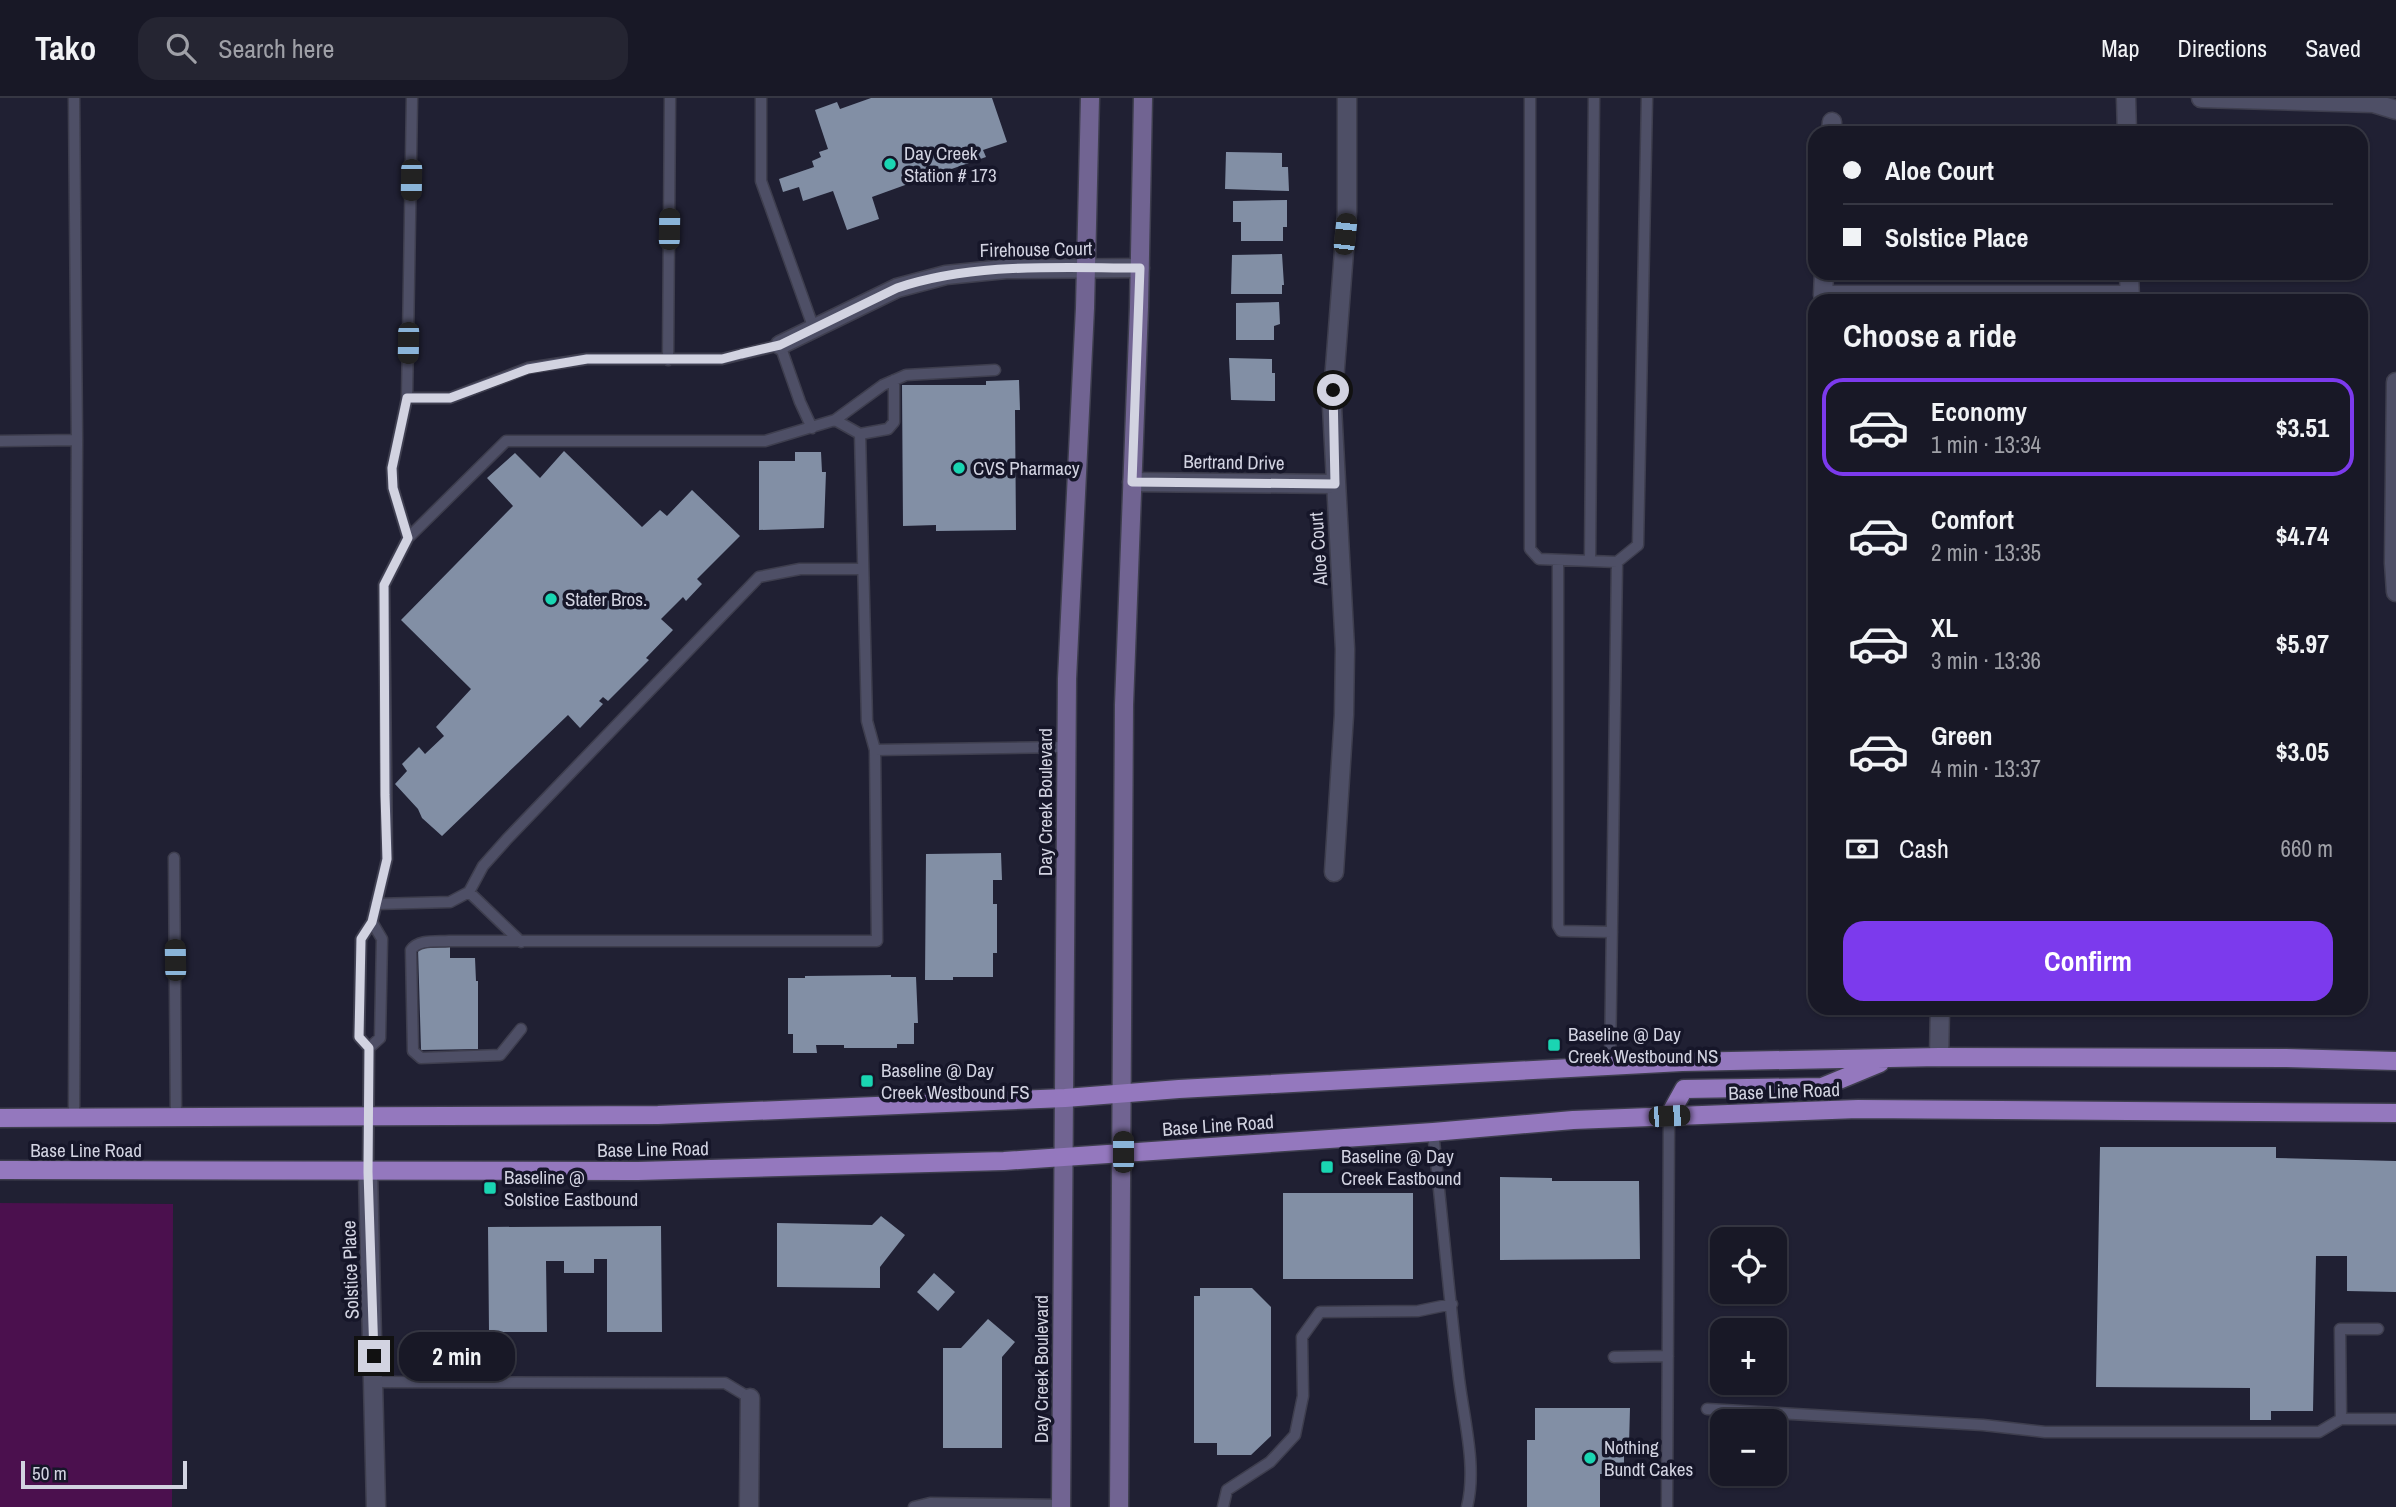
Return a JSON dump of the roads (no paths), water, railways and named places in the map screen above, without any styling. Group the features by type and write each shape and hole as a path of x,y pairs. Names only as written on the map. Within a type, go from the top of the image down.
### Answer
{"main road":[{"name":"Day Creek Boulevard","path":"1061,1506 1067,678 1087,268 1090,98"},
{"path":"1119,1507 1124,705 1140,268 1143,98"},
{"name":"Base Line Road","path":"0,1118 658,1115 1065,1098 1682,1062 1939,1058 2286,1058 2396,1061"},
{"path":"1669,1116 1684,1089 1822,1087 1889,1059"},
{"name":"Base Line Road","path":"0,1170 704,1170 1064,1157 1573,1120 1858,1109 2396,1113"}],"street":[{"name":"Aloe Court","path":"1334,872 1344,715 1345,649 1332,407 1347,212 1347,98"},
{"path":"2126,98 2127,126"},
{"path":"2201,98 2373,103 2396,110"},
{"name":"Firehouse Court","path":"780,345 897,288 926,279 971,271 1140,268"},
{"path":"2396,383 2396,592"},
{"name":"Bertrand Drive","path":"1132,482 1335,484"},
{"path":"1939,1058 1940,1015"},
{"name":"Solstice Place","path":"368,1172 376,1507"},
{"path":"749,1507 750,1398"}],"lane":[{"path":"74,98 77,440 74,1118"},
{"path":"408,538 393,488 392,468 407,398 412,98"},
{"path":"667,360 670,98"},
{"path":"761,98 761,181 814,329"},
{"path":"1530,98 1530,549 1538,559 1617,562 1638,545 1647,98"},
{"path":"1590,561 1594,98"},
{"path":"407,398 450,398 528,369 587,359 722,359 780,345 812,428"},
{"path":"372,922 382,939 380,1038 369,1048 359,1037 361,939 372,922 387,859 384,585 408,538 506,441 765,441 835,420 883,385 906,375 995,370"},
{"path":"835,420 860,434 888,429 894,422 894,380"},
{"path":"520,1030 500,1055 421,1058 415,1054 409,962 411,950 422,943 491,940 877,942 875,750 867,721 860,434"},
{"path":"0,441 77,440"},
{"path":"1558,560 1558,926 1561,931 1612,932"},
{"path":"1610,1066 1617,562"},
{"path":"376,904 450,902 469,892 483,866 507,839 759,576 800,569 863,569"},
{"path":"875,750 1066,747"},
{"path":"174,858 176,1118"},
{"path":"469,892 521,942"},
{"name":"Solstice Place","path":"368,1172 369,1048"},
{"path":"1667,1507 1669,1116"},
{"path":"1433,1132 1469,1450 1470,1495 1467,1507"},
{"path":"1223,1507 1227,1490 1270,1462 1295,1434 1303,1396 1302,1337 1320,1312 1418,1311 1451,1304"},
{"path":"2341,1419 2340,1329 2378,1329"},
{"path":"1614,1357 1668,1356"},
{"path":"374,1381 725,1383 750,1398"},
{"path":"1707,1409 1944,1422 2045,1432 2319,1432 2341,1419 2396,1419"},
{"path":"914,1507 930,1503 1061,1506"}],"place":[{"name":"Day Creek Station # 173","path":"890,164"},
{"name":"CVS Pharmacy","path":"959,468"},
{"name":"Stater Bros.","path":"551,599"},
{"name":"Baseline @ Day Creek Westbound NS","path":"1554,1045"},
{"name":"Baseline @ Day Creek Westbound FS","path":"867,1081"},
{"name":"Baseline @ Day Creek Eastbound","path":"1327,1167"},
{"name":"Baseline @ Solstice Eastbound","path":"490,1188"},
{"name":"Nothing Bundt Cakes","path":"1590,1458"}]}
